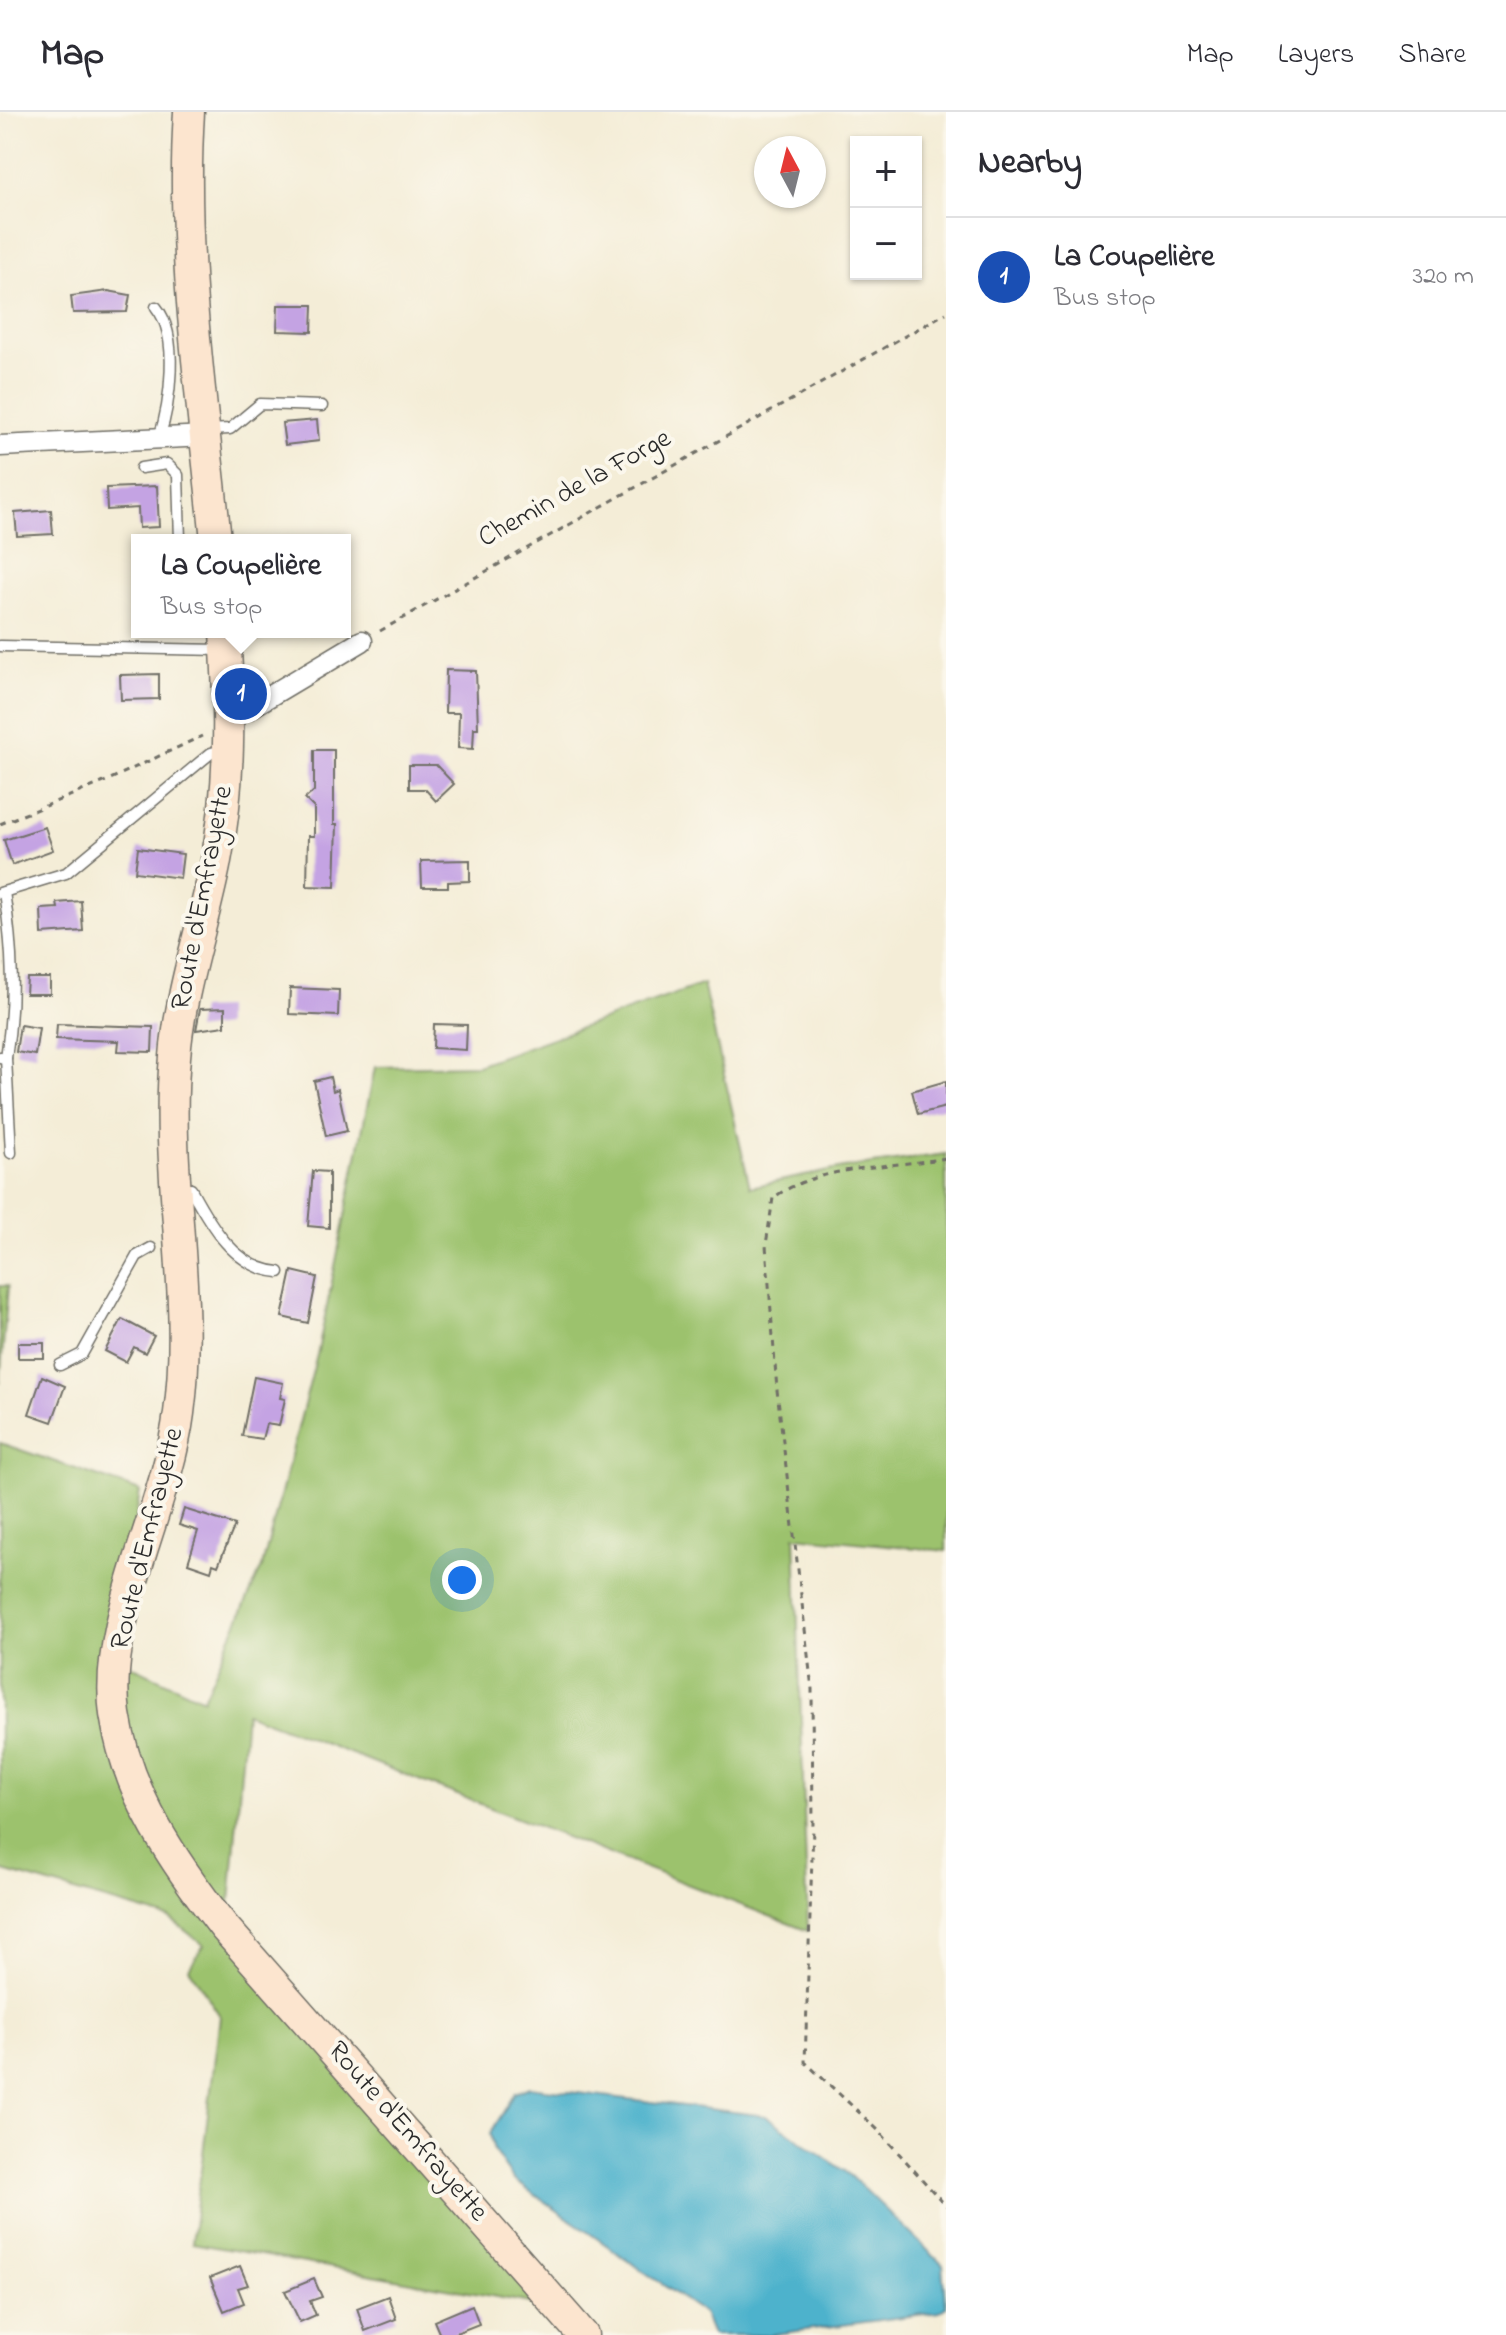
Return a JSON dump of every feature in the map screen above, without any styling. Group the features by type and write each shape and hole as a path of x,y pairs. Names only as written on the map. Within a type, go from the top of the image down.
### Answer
{"street":[{"path":"189,112 186,159 188,242 215,534"},
{"path":"0,446 206,433"},
{"name":"Route d'Emfrayette","path":"226,641 230,727 216,862 182,1004 175,1054 171,1122 182,1339 179,1411 161,1499 120,1641 114,1681 115,1713 135,1788 183,1873 216,1916 583,2335"},
{"path":"230,727 248,709 362,641"}],"lane":[{"path":"156,307 166,320 170,403 159,438"},
{"path":"206,433 230,429 260,404 322,406"},
{"path":"141,468 167,464 178,475 180,534"},
{"path":"0,646 226,641"},
{"path":"11,1153 3,1058 13,1013 13,965 2,892 66,873 211,753 230,727"},
{"path":"191,1189 211,1225 231,1247 260,1271 279,1272"},
{"path":"60,1365 82,1354 137,1256 151,1248"}],"path":[{"name":"Chemin de la Forge","path":"362,641 946,313"},
{"path":"0,824 230,727"},
{"path":"946,1158 844,1172 788,1187 773,1198 766,1245 777,1390 812,1689 813,1828 805,2062 878,2130 946,2206"}],"green space":[{"path":"703,984 750,1187 844,1168 946,1154 946,1551 795,1536 808,1931 246,1713 229,1914 542,2305 192,2243 220,2016 189,1968 204,1945 169,1918 0,1870 0,1443 140,1491 114,1658 203,1699 262,1567 318,1351 375,1067 477,1065"},
{"path":"0,1286 8,1286 0,1383"}],"water":[{"path":"529,2087 766,2116 851,2176 943,2265 946,2307 939,2312 768,2335 712,2335 703,2313 514,2180 494,2151 490,2134 515,2093"}],"building":[{"path":"108,291 130,295 127,312 73,313 71,296"},
{"path":"278,305 313,305 312,332 277,331"},
{"path":"317,420 319,441 285,445 282,423"},
{"path":"157,486 159,527 139,528 138,508 107,510 106,488"},
{"path":"51,510 53,534 17,536 15,513"},
{"path":"446,670 476,671 478,728 474,728 473,749 458,748 459,713 445,713"},
{"path":"159,674 159,699 121,700 120,675"},
{"path":"314,750 334,750 334,824 337,824 335,887 307,886 308,836 314,836 314,808 305,799 314,791"},
{"path":"409,765 436,765 454,784 436,801 425,789 409,789"},
{"path":"45,827 53,850 12,865 4,840"},
{"path":"138,848 183,854 180,878 135,872"},
{"path":"470,860 470,881 448,882 448,887 422,887 421,861"},
{"path":"81,901 83,931 42,934 41,909 58,908 57,903"},
{"path":"27,978 50,978 50,994 26,994"},
{"path":"290,988 339,990 338,1016 289,1014"},
{"path":"225,1008 225,1026 196,1030 200,1009"},
{"path":"57,1024 153,1027 152,1052 118,1051 119,1041 56,1039"},
{"path":"434,1024 467,1025 466,1050 433,1048"},
{"path":"20,1025 39,1028 35,1055 16,1052"},
{"path":"330,1077 333,1091 338,1089 347,1131 326,1136 314,1081"},
{"path":"946,1081 946,1107 918,1114 912,1091"},
{"path":"313,1171 329,1172 329,1228 308,1226"},
{"path":"292,1271 317,1277 308,1323 282,1317"},
{"path":"122,1319 154,1336 145,1353 134,1347 126,1362 105,1351"},
{"path":"18,1343 44,1343 44,1358 18,1358"},
{"path":"42,1376 65,1386 52,1422 29,1414"},
{"path":"254,1377 283,1383 280,1398 285,1399 279,1426 266,1424 262,1439 242,1436"},
{"path":"184,1509 235,1525 218,1566 213,1564 211,1571 188,1563 198,1531 179,1525"},
{"path":"240,2266 248,2285 238,2288 244,2303 224,2311 210,2278"},
{"path":"314,2279 322,2297 310,2301 316,2315 300,2322 285,2291"},
{"path":"388,2296 396,2319 365,2331 357,2308"},
{"path":"472,2305 479,2324 451,2335 440,2335 434,2321"}],"place":[{"name":"La Coupelière","path":"241,694"}]}
